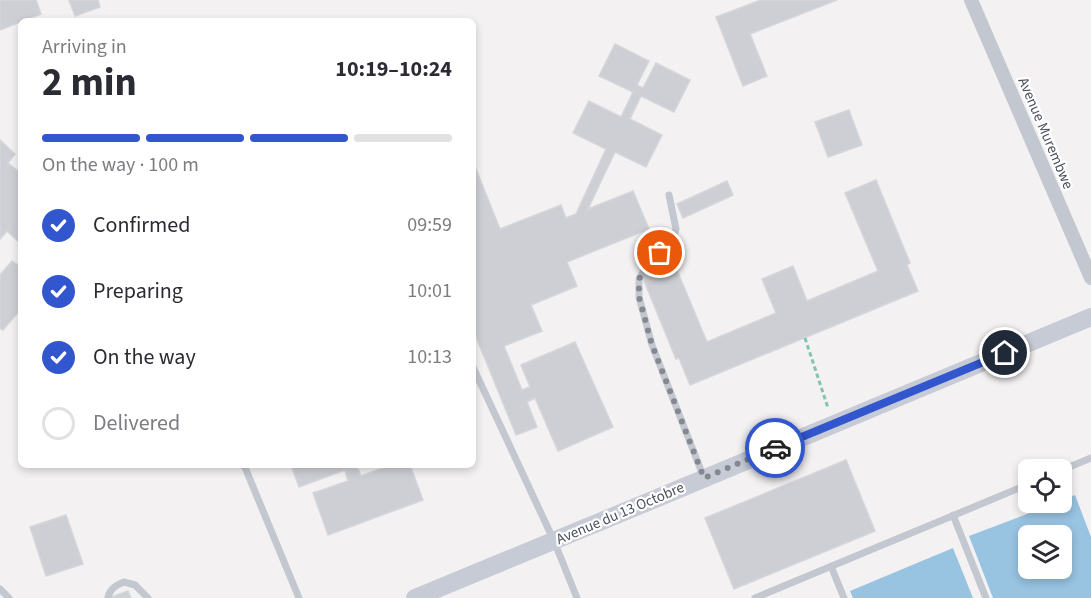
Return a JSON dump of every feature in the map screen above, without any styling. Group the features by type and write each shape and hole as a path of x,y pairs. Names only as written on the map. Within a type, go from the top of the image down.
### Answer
{"street":[{"name":"Avenue Murembwe","path":"971,0 1091,278"},
{"name":"Avenue du 13 Octobre","path":"415,598 1091,317"}],"lane":[{"path":"669,195 676,228 672,242 647,265 639,279 639,297 652,345 704,478"},
{"path":"476,374 554,541 576,598"},
{"path":"1072,466 1091,458"},
{"path":"244,468 299,598"},
{"path":"755,598 1018,488"},
{"path":"953,515 986,598"},
{"path":"831,566 844,598"},
{"path":"108,598 109,592 116,585 124,582 135,585 148,598"},
{"path":"0,589 9,598"}],"path":[{"path":"805,338 833,424"}],"water":[{"path":"1075,495 1091,537 1091,598 993,598 969,536 1030,513 1072,513 1072,496"},
{"path":"953,548 973,598 853,598 850,591"}],"building":[{"path":"0,0 36,0 41,14 31,18 18,18 18,23 0,30"},
{"path":"69,0 98,0 100,7 75,16"},
{"path":"761,0 837,0 750,34 767,76 743,86 716,17"},
{"path":"615,44 649,61 637,85 643,88 656,63 690,80 674,112 641,96 630,119 662,135 646,167 615,152 588,209 633,191 649,229 567,262 577,286 531,305 542,331 504,346 522,390 530,387 521,365 575,342 613,427 558,451 535,398 527,402 537,427 516,435 476,337 476,169 500,229 561,205 566,218 576,214 606,149 573,133 589,101 621,117 633,92 599,76"},
{"path":"849,110 862,145 828,157 815,122"},
{"path":"0,140 15,154 8,163 18,171 18,241 7,231 0,239"},
{"path":"876,180 910,263 907,265 918,291 690,385 679,358 676,359 642,276 674,263 707,342 776,313 762,279 793,266 807,301 878,271 845,193"},
{"path":"727,181 733,195 683,218 677,204"},
{"path":"12,261 18,265 18,312 3,330 0,328 0,275"},
{"path":"846,460 875,531 734,589 705,518"},
{"path":"292,468 358,468 361,476 383,468 411,468 423,500 328,535 313,493 348,481 345,470 299,487"},
{"path":"66,515 83,564 46,576 30,527"},
{"path":"128,591 131,598 111,597"}],"way so far":[{"path":"660,253 647,265 639,279 639,297 652,345 704,478 775,448"}],"route":[{"path":"775,448 1005,353"}]}
